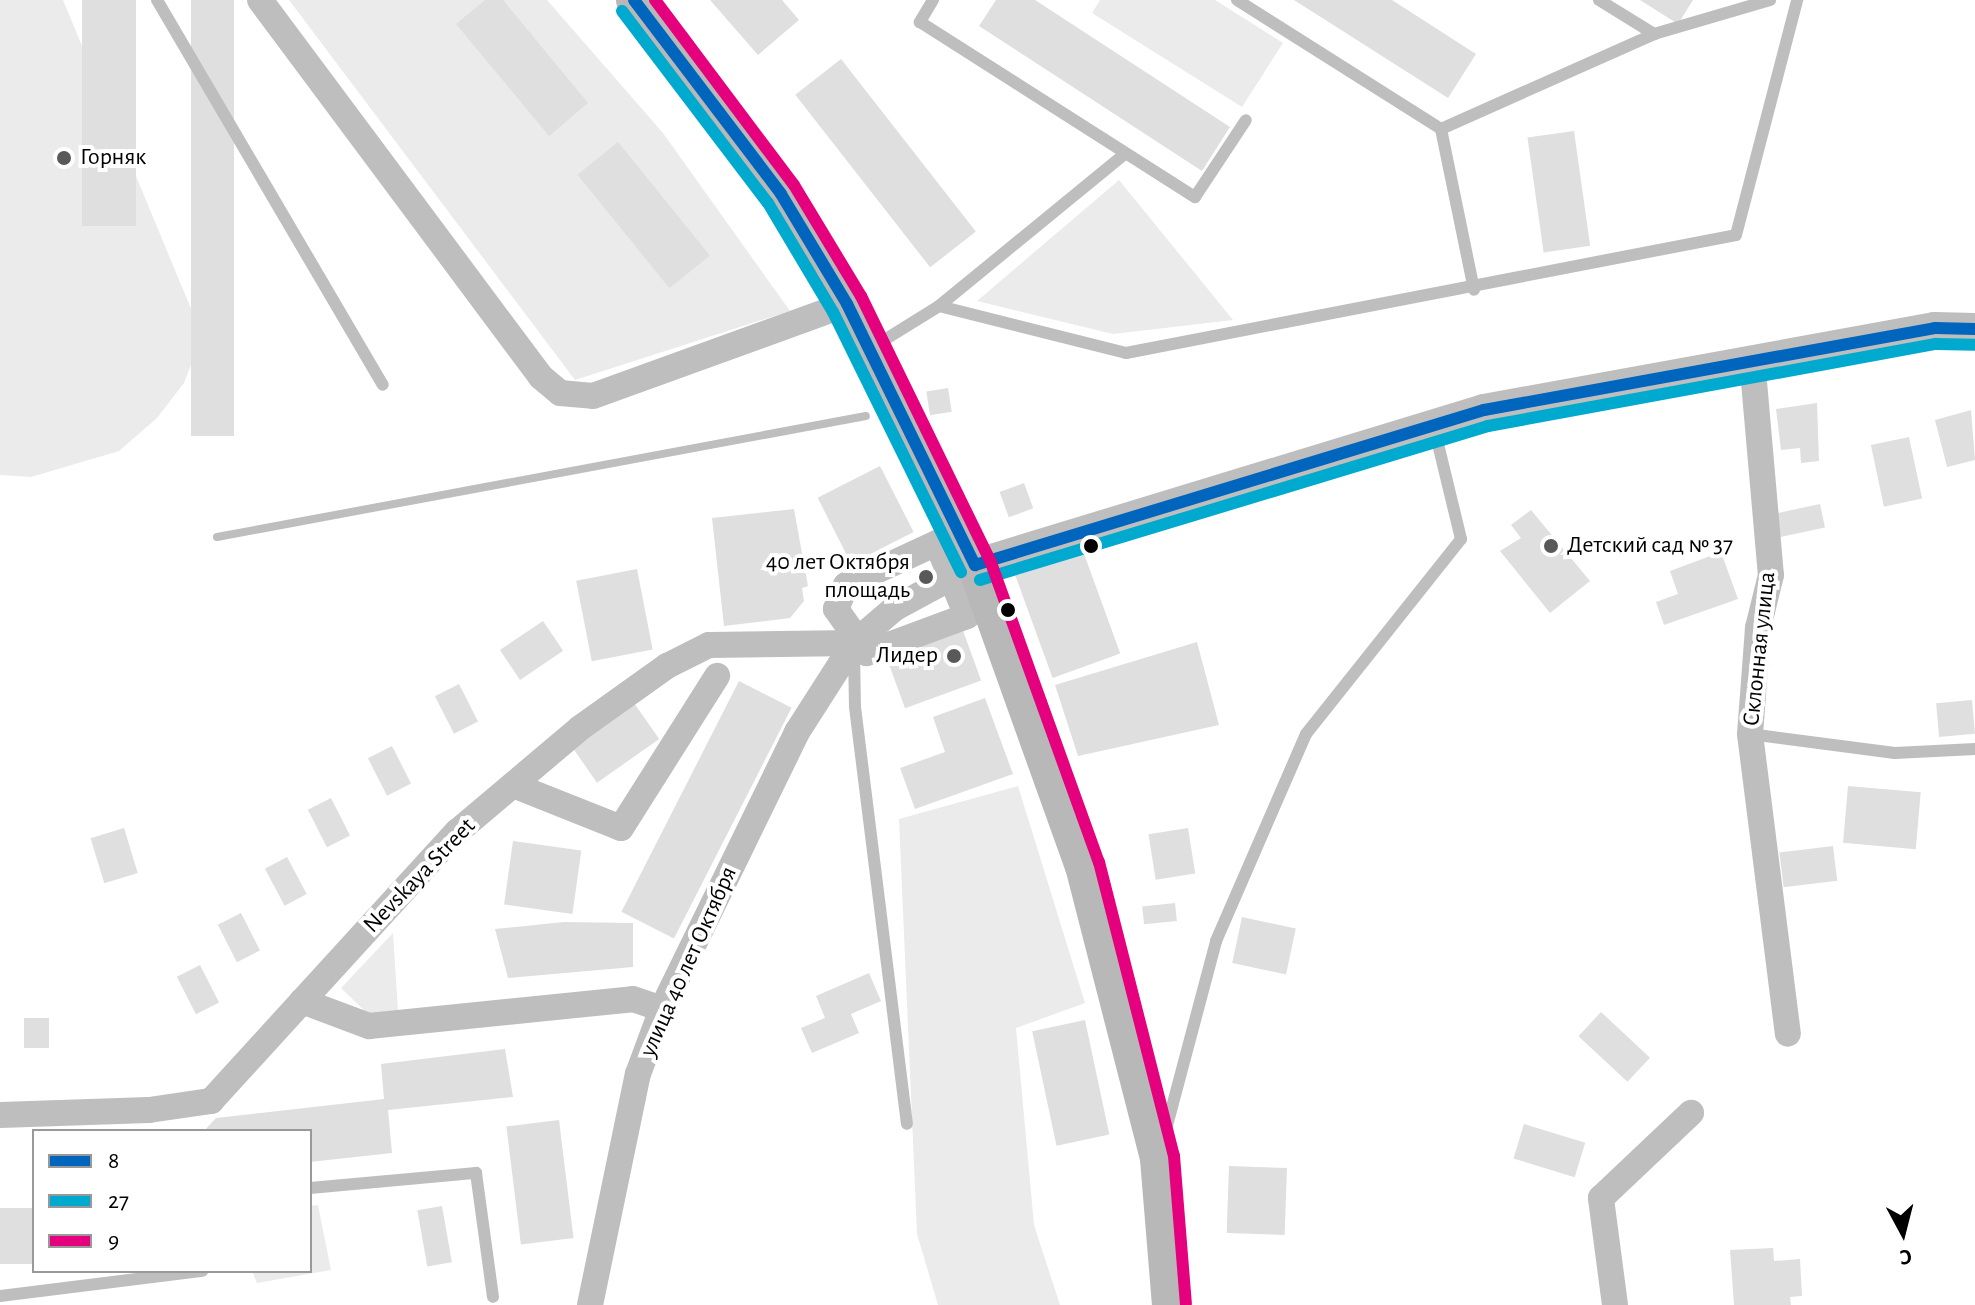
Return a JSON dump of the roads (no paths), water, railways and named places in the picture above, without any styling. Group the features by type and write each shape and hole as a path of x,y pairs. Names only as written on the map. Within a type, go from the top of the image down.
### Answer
{"main road":[{"path":"634,0 673,44 781,194 847,304 871,348 963,571 1083,866 1158,1159 1170,1305"}],"street":[{"path":"260,0 541,377 560,393 593,396 847,304"},
{"path":"856,642 895,608 963,571 1433,426 1752,359 1935,328 1975,329"},
{"name":"Склонная улица","path":"1752,359 1771,575 1758,628 1750,734 1788,1034"},
{"path":"937,543 963,571 967,616 867,653 856,642 836,609 846,585 937,543"},
{"name":"Nevskaya Street","path":"0,1115 149,1110 211,1101 457,832 605,710 709,645 856,642"},
{"name":"улица 40 лет Октября","path":"590,1305 638,1074 662,1009 797,732 856,642"},
{"path":"513,785 621,828 717,676"},
{"path":"302,1001 369,1026 633,999 662,1009"},
{"path":"1615,1305 1601,1198 1691,1113"}],"lane":[{"path":"157,0 383,385"},
{"path":"933,0 920,22 1122,156 1195,197 1246,120"},
{"path":"1237,0 1441,129 1474,290"},
{"path":"1599,0 1654,34"},
{"path":"1441,129 1654,34 1770,0"},
{"path":"939,306 1126,353 1474,290 1736,235 1797,0"},
{"path":"871,348 939,306 1122,156"},
{"path":"1158,1159 1216,941 1306,734 1461,539 1433,426"},
{"path":"856,642 855,707 907,1124"},
{"path":"1750,734 1895,753 1975,749"},
{"path":"312,1188 476,1173 493,1297"},
{"path":"0,1296 186,1273"}],"waterway":[{"path":"217,537 866,416"}],"place":[{"name":"Горняк","path":"64,158"},
{"name":"Детский сад № 37","path":"1551,546"},
{"name":"40 лет Октября площадь","path":"926,577"},
{"name":"Лидер","path":"954,656"}]}
